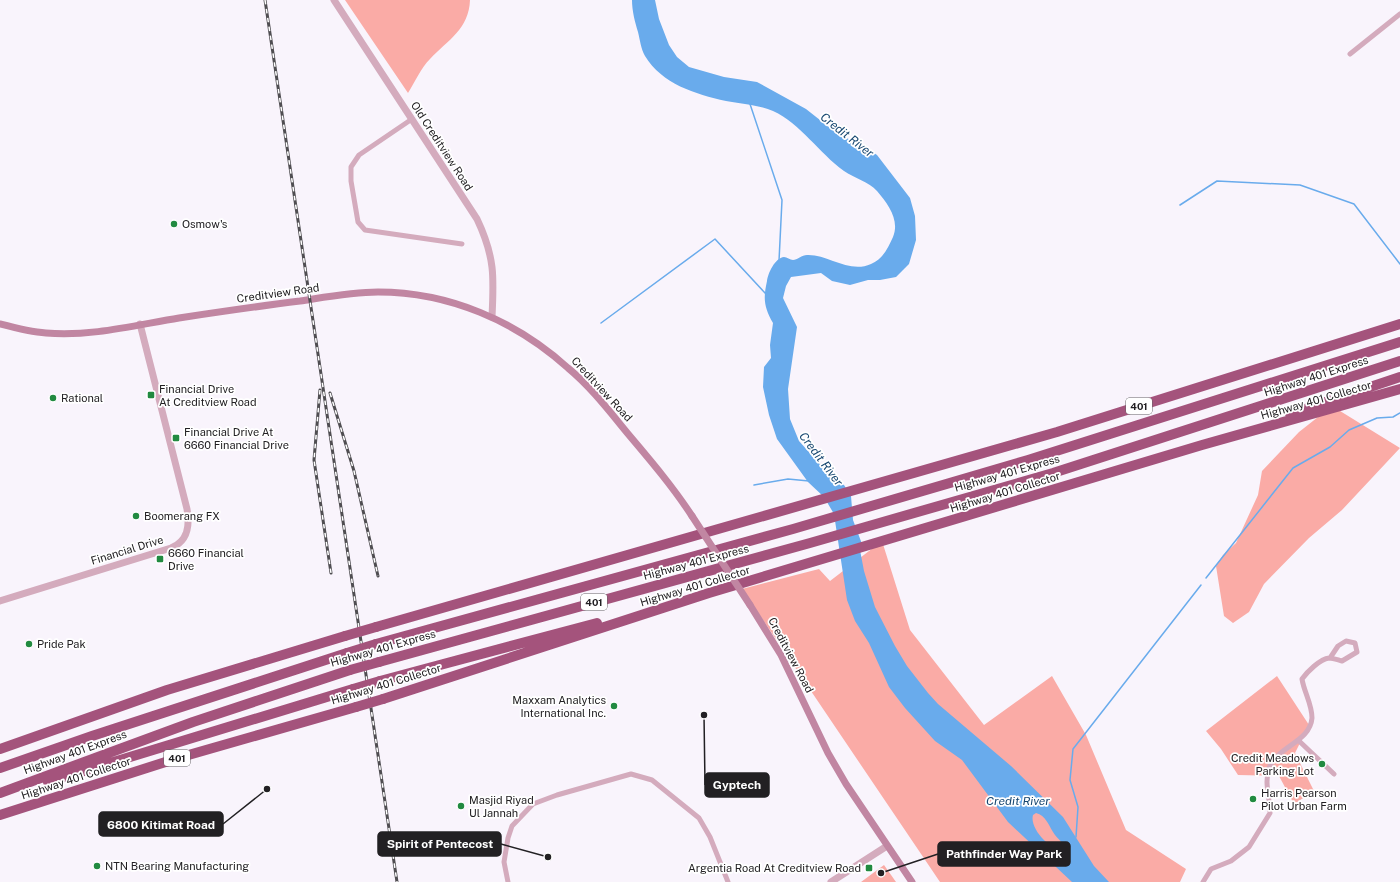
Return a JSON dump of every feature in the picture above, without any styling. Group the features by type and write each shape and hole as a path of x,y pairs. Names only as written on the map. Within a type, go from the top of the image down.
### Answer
{"highway":[{"name":"401","path":"0,749 167,690 376,626 796,508 1057,432 1400,324"},
{"name":"Highway 401 Express","path":"0,768 347,652 805,525 1028,460 1400,342"},
{"name":"Highway 401 Express","path":"0,793 193,722 350,670 810,543 1053,473 1400,361"},
{"path":"1202,445 1400,377"},
{"name":"Highway 401 Collector","path":"0,815 178,758 384,699 709,594 1202,445 1400,389"},
{"path":"0,796 380,681 709,594"},
{"path":"0,822 178,758"}],"main road":[{"name":"Creditview Road","path":"0,324 24,331 67,334 349,294 378,292 429,297 454,303 492,317 524,334 569,368 609,411 658,470 692,516 781,655 828,753 887,846 912,882"}],"street":[{"name":"Old Creditview Road","path":"334,0 477,220 487,239 492,256 494,275 492,317"},
{"path":"1350,54 1400,14"},
{"path":"412,119 359,155 351,167 351,181 358,222 365,230 462,244"},
{"name":"Financial Drive","path":"0,601 171,548 182,541 186,534 189,524 187,509 140,324"},
{"path":"1203,882 1211,869 1231,861 1249,847 1270,813 1265,784 1270,767 1280,752 1298,740 1309,730 1312,719 1311,707 1302,679 1307,673 1330,658 1338,646 1346,641 1355,643 1357,652 1342,661 1330,658"},
{"path":"1298,740 1334,774"},
{"path":"508,882 504,862 508,838 512,826 533,804 557,795 631,774 652,780 699,818 710,837 728,882"},
{"path":"831,882 887,846"}],"shaded area":[{"path":"345,0 470,0 469,10 462,26 427,63 408,93"},
{"path":"1332,406 1400,448 1342,510 1309,538 1264,584 1249,612 1233,623 1224,616 1216,566 1223,555 1236,543 1258,495 1262,471 1299,432"},
{"path":"882,541 910,630 984,725 1052,676 1086,735 1126,830 1186,869 1180,882 940,882 742,589 819,569 830,581"},
{"path":"1277,676 1309,725 1295,753 1314,791 1294,804 1279,776 1238,775 1221,749 1206,731"},
{"path":"884,865 896,882 861,882"}],"water":[{"name":"Credit River","path":"632,0 655,0 659,19 669,45 677,57 689,67 724,77 757,82 806,109 839,135 861,144 877,155 910,198 915,216 916,240 909,264 896,277 880,280 868,280 850,285 832,281 821,273 791,277 786,286 783,298 797,327 788,389 790,419 799,441 833,479 844,485 851,496 853,520 862,544 860,550 864,571 875,607 907,666 938,704 1011,766 1063,817 1094,866 1109,882 1072,882 1008,822 962,760 935,741 905,708 889,687 869,643 855,621 847,600 834,514 824,497 808,482 777,439 769,415 763,387 764,367 771,358 770,345 773,323 766,307 765,298 766,287 772,266 784,257 793,260 807,255 823,257 855,267 871,264 882,256 893,237 895,224 892,212 874,188 844,171 792,123 773,111 762,107 726,101 703,95 680,86 660,74 645,56 633,12","holes":["1036,813 1039,814 1064,845 1066,851 1054,848 1038,833 1034,827 1033,815"]}],"waterway":[{"name":"Credit River","path":"750,104 782,200 779,261"},
{"path":"1180,205 1217,181 1300,185 1354,204 1400,264"},
{"path":"601,323 715,239 765,293"},
{"path":"1206,578 1293,468 1330,447 1349,430 1377,418 1393,417 1400,413"},
{"path":"754,485 788,479 809,481"},
{"path":"1076,837 1078,807 1070,780 1073,749 1201,585"}],"railway":[{"path":"265,0 397,882"},
{"path":"320,390 314,460 331,573"},
{"path":"330,393 354,471 378,576"}],"place":[{"name":"Osmow's","path":"174,224"},
{"name":"Financial Drive At Creditview Road","path":"151,395"},
{"name":"Rational","path":"53,398"},
{"name":"Financial Drive At 6660 Financial Drive","path":"176,438"},
{"name":"Boomerang FX","path":"136,516"},
{"name":"6660 Financial Drive","path":"160,559"},
{"name":"Pride Pak","path":"29,644"},
{"name":"Maxxam Analytics International Inc.","path":"614,706"},
{"name":"Gyptech","path":"704,715"},
{"name":"Credit Meadows Parking Lot","path":"1322,764"},
{"name":"6800 Kitimat Road","path":"267,789"},
{"name":"Harris Pearson Pilot Urban Farm","path":"1253,799"},
{"name":"Masjid Riyad Ul Jannah","path":"461,806"},
{"name":"Spirit of Pentecost","path":"548,857"},
{"name":"NTN Bearing Manufacturing","path":"97,866"},
{"name":"Argentia Road At Creditview Road","path":"869,868"},
{"name":"Pathfinder Way Park","path":"881,873"}]}
